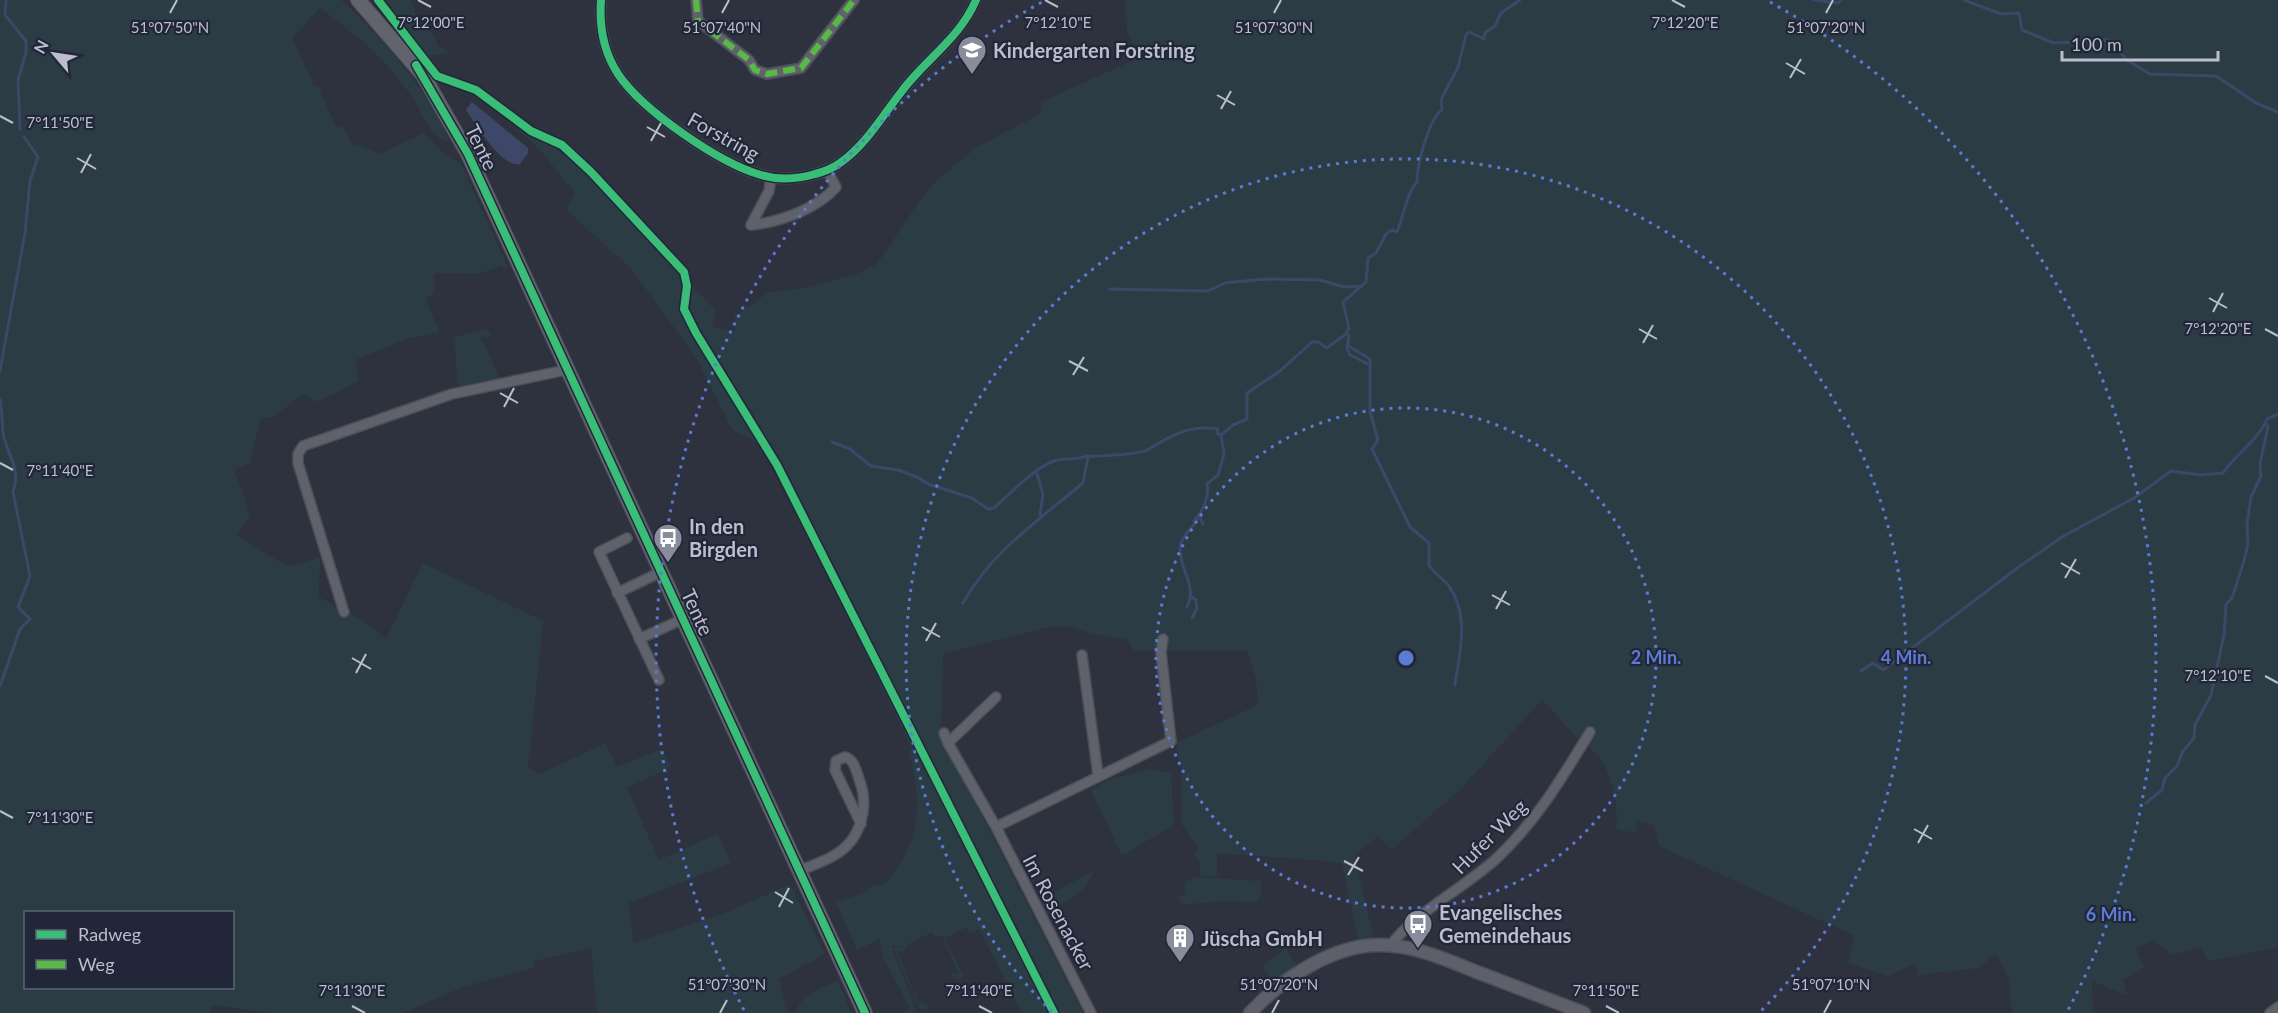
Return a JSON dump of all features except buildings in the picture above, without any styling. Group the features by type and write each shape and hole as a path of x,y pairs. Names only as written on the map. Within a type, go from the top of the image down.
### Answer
{"main road":[{"name":"Tente","path":"358,0 402,48 435,94 468,154 865,1013"}],"street":[{"name":"Forstring","path":"601,0 601,27 609,59 622,80 645,104 670,124 730,162 771,177 799,178 840,164 868,135 907,85 958,32 976,0"},
{"path":"696,0 698,21 748,60 755,70 767,74 801,68 854,0"},
{"path":"771,177 768,191 751,225 771,223 826,199 836,187 827,170"},
{"path":"344,612 298,463 298,454 303,446 452,394 567,370"},
{"path":"627,538 599,552 659,680"},
{"name":"Tente","path":"617,593 661,572"},
{"name":"Tente","path":"639,639 683,619"},
{"path":"996,827 1171,741 1161,652 1163,639"},
{"path":"1082,656 1098,775"},
{"path":"948,743 996,697"},
{"name":"Hufer Weg","path":"1391,945 1401,932 1459,890 1498,857 1551,797 1590,732"},
{"name":"Im Rosenacker","path":"944,733 996,827 1091,1013"},
{"path":"799,871 833,856 850,844 861,824 865,807 864,790 853,762 844,757 836,761 835,770 861,824"},
{"path":"1250,1013 1285,984 1329,957 1363,946 1391,945 1432,955 1584,1013"},
{"path":"2270,1013 2278,1007"}],"shaded area":[{"path":"0,0 341,0 387,47 431,105 449,142 432,131 403,84 382,60 320,8 292,38 314,85 322,88 320,92 337,128 343,126 353,146 358,144 379,154 424,133 440,150 461,164 508,267 504,270 501,266 477,274 434,273 434,293 426,299 439,332 406,339 355,360 359,381 318,402 304,394 274,416 261,419 249,464 234,469 250,515 237,535 288,567 320,557 319,597 358,618 386,639 423,563 543,621 528,768 540,774 605,743 617,767 661,749 671,767 627,788 659,860 718,834 731,863 629,903 633,943 725,913 790,884 825,954 779,979 788,1013 597,1013 591,948 534,961 534,968 463,987 403,1013 273,1013 211,1005 210,1013 0,1013"},
{"path":"385,0 411,0 418,21 425,20 439,47 448,51 426,56 419,53 381,3"},
{"path":"1125,0 2278,0 2278,947 2208,961 2201,947 2172,955 2152,940 2136,949 2144,967 2123,980 2128,996 2092,981 2093,1013 2012,1013 2009,980 1996,953 1979,968 1918,975 1916,963 1888,976 1848,963 1855,936 1659,846 1654,825 1637,822 1635,833 1616,829 1614,792 1606,768 1591,749 1581,742 1542,700 1460,790 1392,849 1378,836 1355,855 1373,938 1358,939 1342,864 1338,862 1217,853 1217,876 1201,876 1199,860 1195,855 1198,848 1182,825 1181,772 1176,740 1178,742 1258,705 1256,679 1247,650 1134,651 1128,640 1092,634 1071,627 1052,626 943,654 941,728 948,750 1083,1013 1022,1013 979,929 970,933 967,927 945,938 962,973 963,977 956,980 950,975 958,971 942,936 935,936 932,932 908,944 904,952 897,951 918,1002 928,1006 925,1010 919,1008 894,949 898,946 891,945 917,1013 901,1013 910,1009 883,957 880,939 857,950 836,902 866,892 873,885 882,886 905,856 915,824 917,807 909,753 912,749 765,447 732,429 695,356 631,269 566,209 575,193 540,150 498,112 507,108 592,178 715,310 713,327 734,332 735,316 769,292 805,288 854,275 877,264 920,200 937,180 977,147 1040,114 1041,102 1140,57 1127,31"},
{"path":"487,329 491,336 483,338 479,333 500,379 458,386 454,337"},
{"path":"1150,769 1171,773 1174,825 1122,855 1091,790 1108,780"},
{"path":"1108,863 1095,871 1083,889 1046,915 1039,900"},
{"path":"1194,877 1261,881 1261,893 1257,902 1217,901 1183,905 1179,897 1185,893 1185,883"},
{"path":"1286,948 1297,967 1267,989 1266,987 1273,981 1262,966"},
{"path":"838,980 851,1013 796,1013 802,1001 807,997"}],"water":[{"path":"472,102 528,148 528,153 520,164 505,159 490,144 466,110"}],"waterway":[{"path":"6,0 5,15 26,41 26,52 18,80 20,129"},
{"path":"1194,521 1205,504 1207,484 1218,475 1224,454 1221,435 1233,425 1247,419 1247,393 1280,371 1312,342 1318,342 1327,348 1346,334 1349,328 1343,302 1366,282 1368,258 1376,253 1386,234 1392,230 1397,232 1408,198 1417,182 1421,154 1428,133 1442,109 1441,100 1458,67 1466,35 1469,32 1484,39 1485,33 1495,26 1501,13 1520,0"},
{"path":"1814,0 1838,3 1841,0"},
{"path":"1964,0 2001,14 2019,13 2022,30 2054,43 2109,40 2127,60 2150,74 2216,76 2256,103 2278,112"},
{"path":"0,371 25,233 30,181 38,157 24,137"},
{"path":"1109,289 1208,291 1225,283 1264,279 1320,280 1344,287 1362,286"},
{"path":"1346,334 1349,336 1347,348 1350,355 1370,365 1370,412 1378,440 1372,449 1410,527 1429,543 1429,565 1448,585 1459,608 1462,633 1455,685"},
{"path":"1347,345 1370,359 1370,365"},
{"path":"0,399 3,432 15,468 13,492 30,576 18,607 30,619 20,629 0,686"},
{"path":"1861,671 1873,663 1883,670 2020,566 2062,537 2134,498 2171,471 2201,475 2223,473 2258,434 2267,419 2278,414"},
{"path":"2146,803 2162,790 2165,778 2177,766 2183,751 2194,738 2195,725 2211,695 2224,635 2226,604 2232,598 2248,544 2247,523 2251,497 2261,476 2260,464 2268,426 2265,423"},
{"path":"832,442 850,449 871,466 898,470 928,484 972,498 988,509 994,508 1030,475 1054,461 1143,451 1179,433 1197,428 1218,429 1217,433 1221,435"},
{"path":"963,603 974,585 1002,552 1083,483 1088,457"},
{"path":"1037,474 1043,494 1040,515"},
{"path":"1199,515 1203,524"},
{"path":"1187,607 1190,592 1180,548 1183,539 1197,519"},
{"path":"1192,597 1196,600 1197,608 1192,618"}],"marked path":[{"path":"696,0 698,21 749,60 755,70 767,74 801,68 854,0"}],"cycle path":[{"path":"378,0 437,76 476,90 531,131 562,145 591,172 684,272 687,286 684,309 696,333 777,465 1054,1013"},
{"path":"601,0 601,20 606,48 618,74 629,88 663,119 704,147 744,169 774,178 808,176 825,171 849,156 866,139 911,79 961,26 976,0"},
{"path":"416,65 468,154 865,1013"}],"place":[{"name":"Kindergarten Forstring","path":"972,76"},
{"name":"In den Birgden","path":"668,564"},
{"name":"Evangelisches Gemeindehaus","path":"1418,950"},
{"name":"Jüscha GmbH","path":"1180,964"}]}
